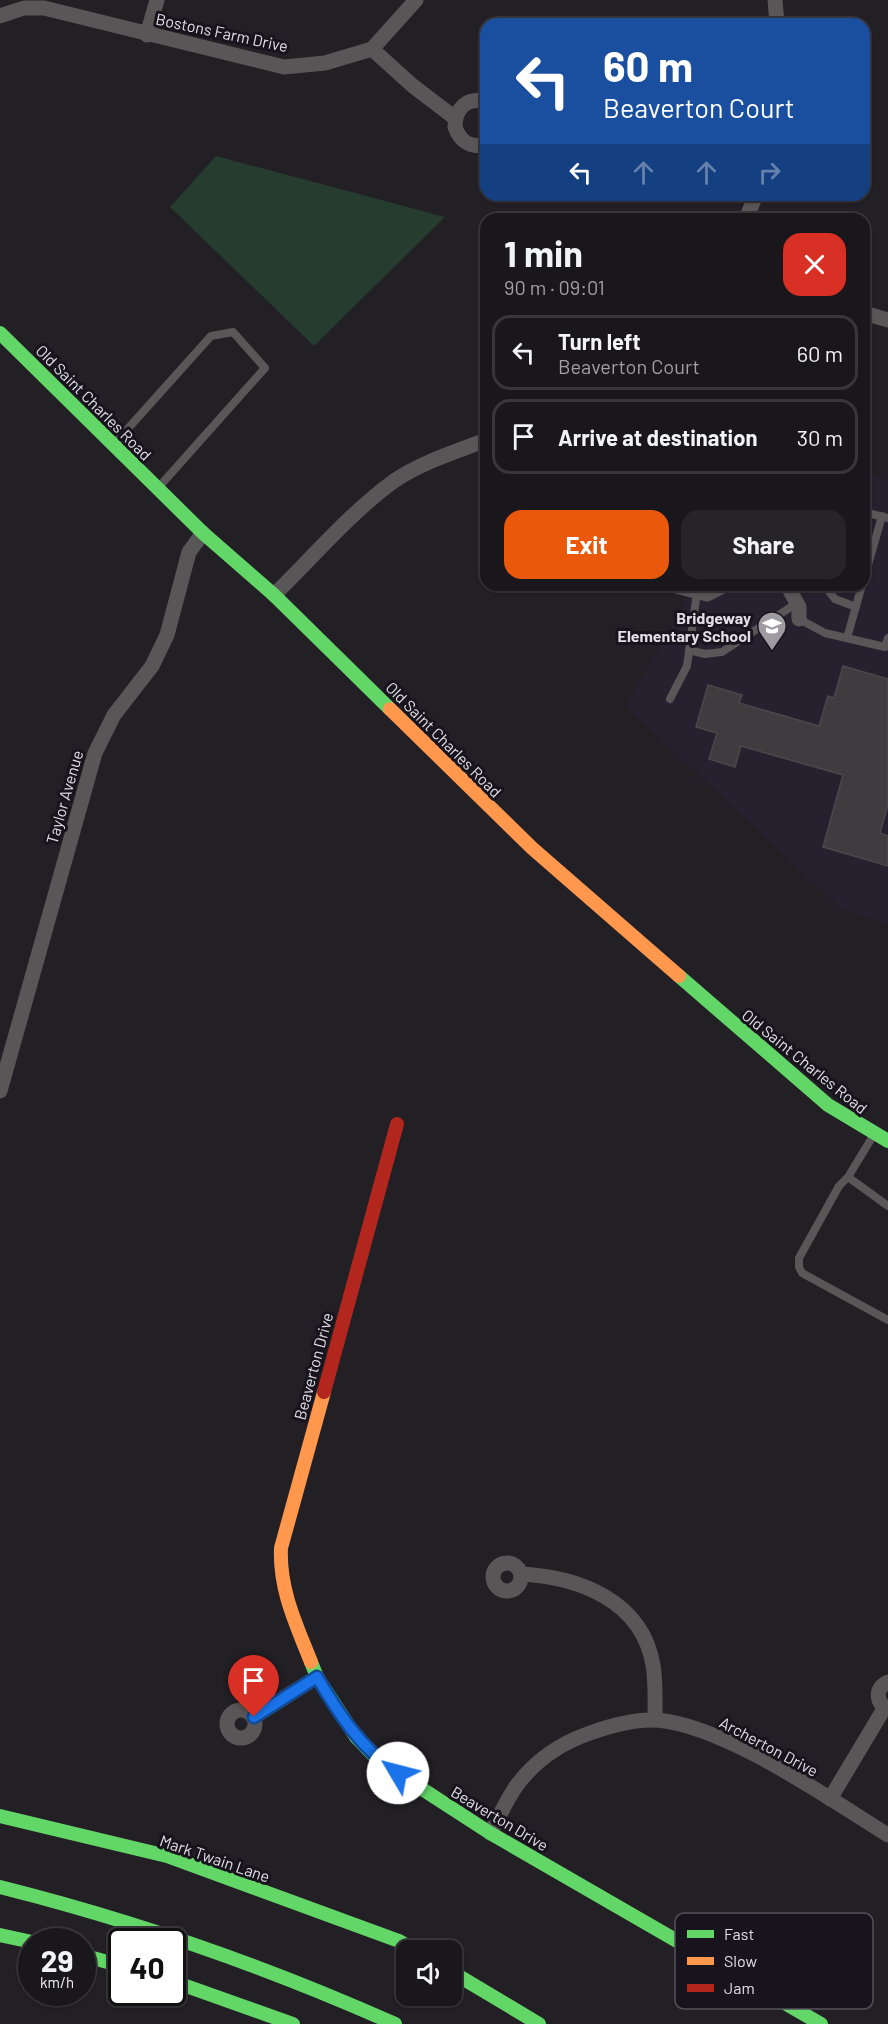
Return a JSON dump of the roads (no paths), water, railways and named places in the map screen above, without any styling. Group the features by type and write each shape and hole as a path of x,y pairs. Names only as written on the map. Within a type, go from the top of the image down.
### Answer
{"main road":[{"name":"Old Saint Charles Road","path":"0,333 203,532 274,595 532,848 828,1105 874,1135 888,1141"},
{"name":"Beaverton Drive","path":"397,1124 280,1548 280,1570 286,1599 317,1677 356,1737 379,1761 490,1833 675,1940"},
{"name":"Mark Twain Lane","path":"0,1816 167,1856 396,1940"},
{"path":"0,1887 111,1916 189,1941 266,1969 395,2024"},
{"path":"0,1935 18,1939"},
{"path":"462,1978 539,2024"},
{"path":"186,1986 293,2024"},
{"name":"Beaverton Drive","path":"795,2009 821,2024"}],"street":[{"path":"147,35 157,0"},
{"path":"416,0 372,49 412,86 455,118"},
{"path":"775,0 776,18"},
{"name":"Bostons Farm Drive","path":"0,16 24,8 44,8 284,67 325,63 372,49"},
{"path":"480,101 473,100 465,104 455,118 455,127 465,142 480,144"},
{"path":"870,315 888,320"},
{"path":"274,595 352,518 395,481 432,461 480,442"},
{"name":"Taylor Avenue","path":"0,1091 95,753 114,715 152,666 167,635 189,552 203,532"},
{"path":"693,591 707,594 713,591"},
{"path":"790,591 797,603 799,619"},
{"path":"521,1574 567,1579 588,1586 626,1613 644,1638 653,1664 655,1720"},
{"path":"254,1717 317,1677"},
{"path":"830,1799 886,1708 878,1696 880,1687 888,1682"},
{"name":"Archerton Drive","path":"490,1833 517,1785 545,1756 573,1739 605,1728 655,1720 695,1728 739,1747 888,1835"}],"lane":[{"path":"114,444 211,336 233,332 265,368 158,488"},
{"path":"870,513 885,517 870,561"},
{"path":"829,591 835,599 856,607"},
{"path":"847,638 860,591"},
{"path":"670,699 687,666 697,592"},
{"path":"689,650 705,654 722,652 797,603"},
{"path":"799,619 825,633 887,647 888,638"},
{"path":"874,1135 848,1177 839,1186 800,1258 799,1267 802,1273 888,1320"},
{"path":"848,1177 888,1206"}],"place":[{"name":"Bridgeway Elementary School","path":"772,652"}]}
